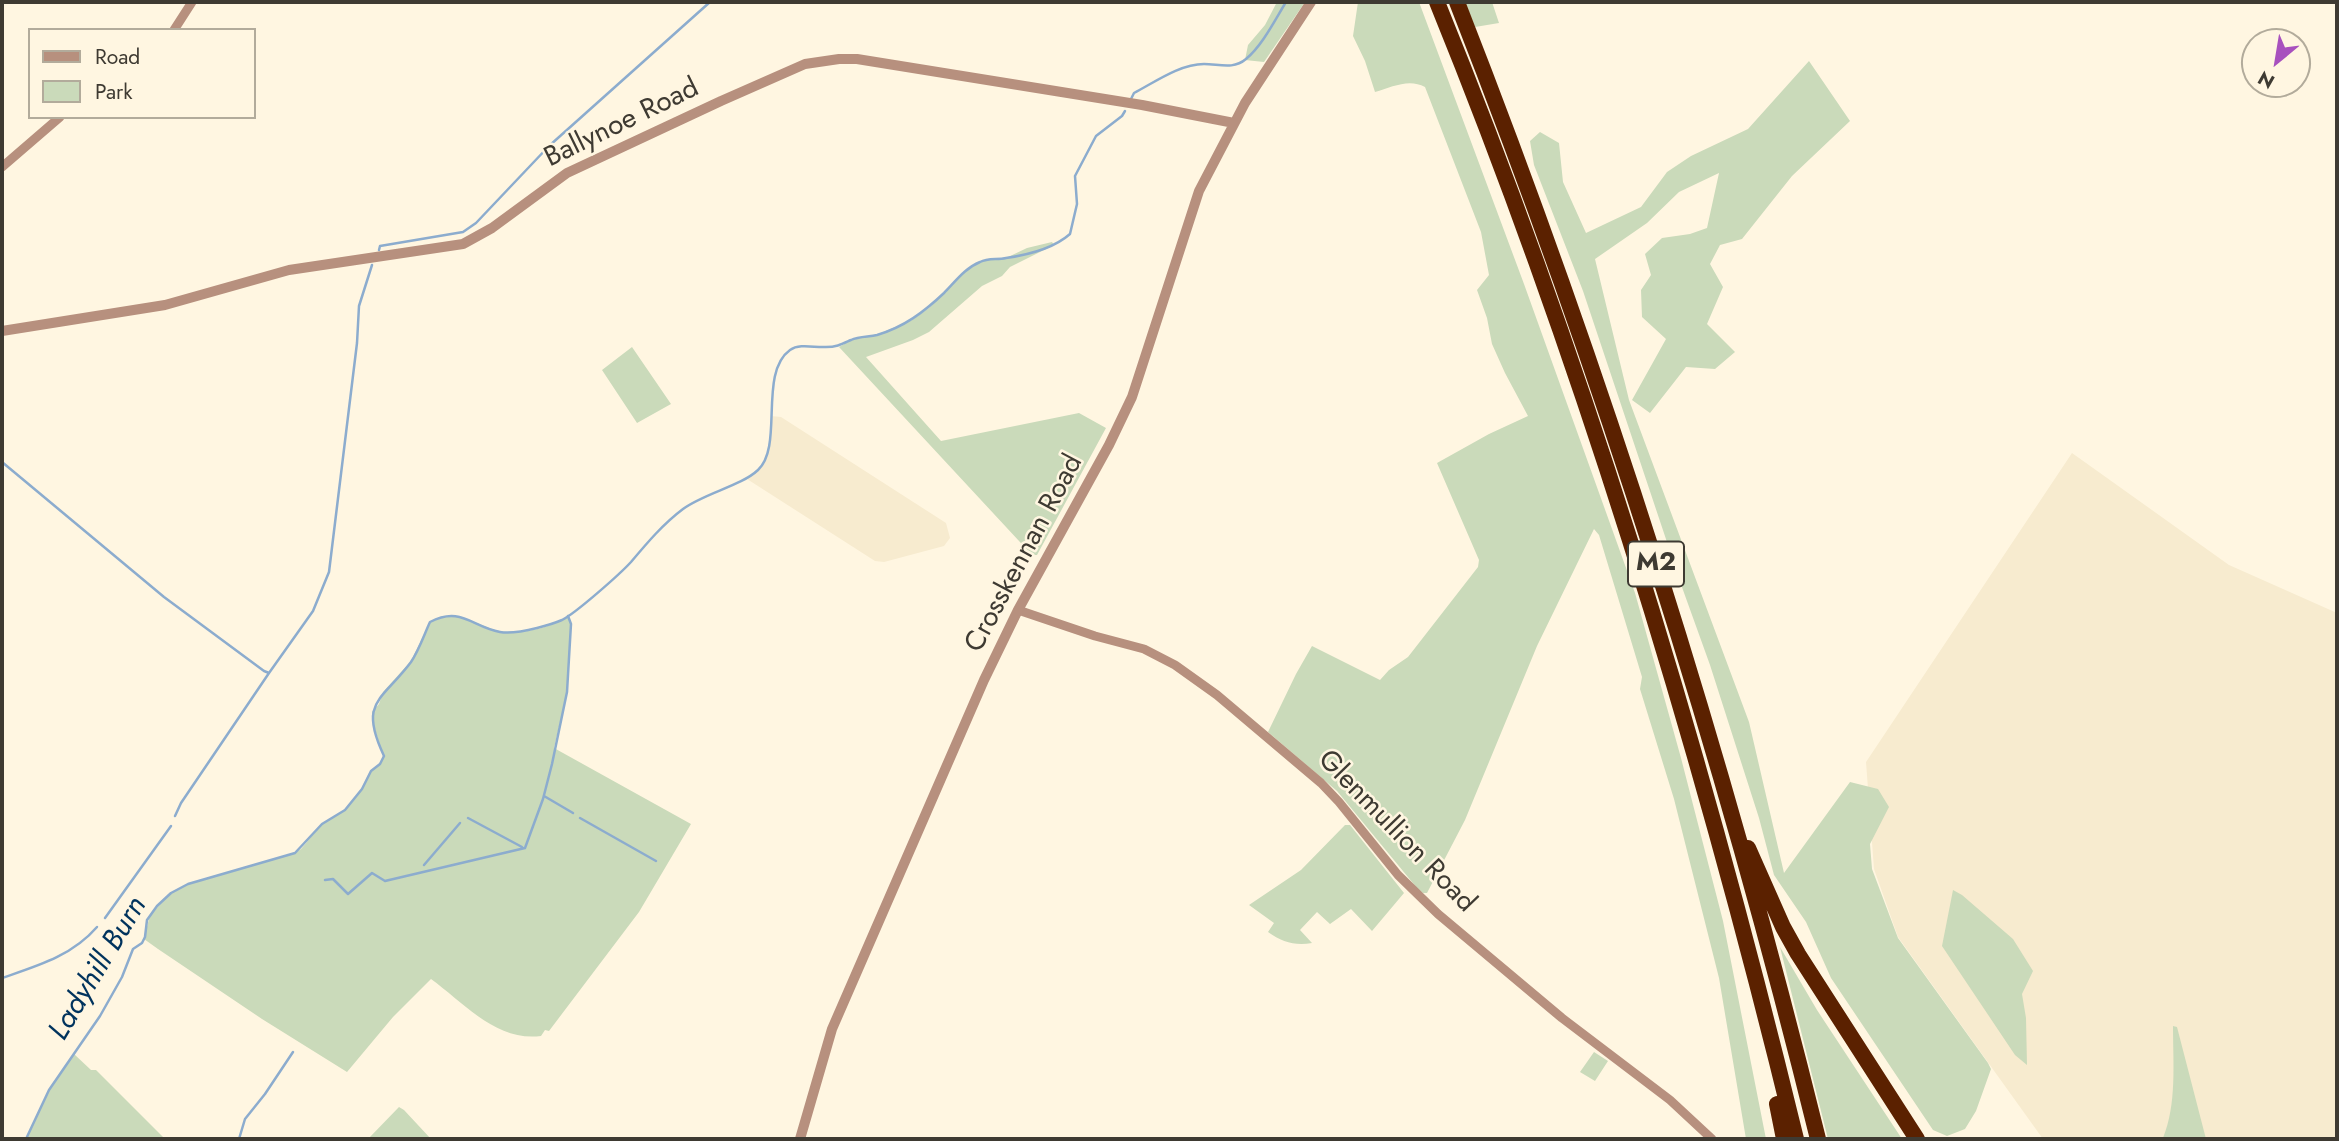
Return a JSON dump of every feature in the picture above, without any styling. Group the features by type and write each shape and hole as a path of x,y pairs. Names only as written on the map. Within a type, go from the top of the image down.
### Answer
{"highway":[{"name":"M2","path":"1437,2 1514,200 1633,544 1758,986 1796,1139"},
{"name":"M2","path":"1457,2 1514,148 1601,392 1691,675 1791,1032 1818,1139"},
{"path":"1728,808 1798,954 1917,1139"},
{"path":"1758,986 1769,1064 1784,1139"}],"street":[{"path":"175,28 192,2"},
{"name":"Crosskennan Road","path":"800,1139 821,1062 845,999 985,679 1017,610 1109,445 1132,397 1199,191 1251,94 1311,2"},
{"name":"Ballynoe Road","path":"2,331 165,305 289,270 463,244 492,228 567,173 721,100 805,64 824,60 857,59 1142,105 1234,123"},
{"path":"2,167 58,119"},
{"name":"Glenmullion Road","path":"1017,610 1144,649 1168,660 1195,678 1321,783 1398,875 1438,914 1562,1018 1670,1100 1712,1139"}],"shaded area":[{"path":"771,416 781,417 946,523 950,538 944,546 884,562 875,561 747,479 766,459"},
{"path":"2072,453 2229,565 2337,613 2337,1139 2043,1139 1898,937 1874,869 1866,762"}],"green space":[{"path":"1277,2 1305,2 1264,62 1245,60 1248,45 1265,25"},
{"path":"1358,2 1419,2 1635,593 1723,921 1766,1139 1746,1139 1719,978 1674,799 1640,689 1642,677 1599,535 1594,529 1537,646 1465,820 1427,893 1417,888 1337,791 1268,732 1312,646 1380,680 1408,657 1478,567 1479,560 1437,463 1528,416 1492,344 1487,318 1477,290 1489,275 1481,232 1425,87 1407,83 1375,92 1353,36"},
{"path":"1465,2 1492,2 1499,23 1475,27"},
{"path":"1809,61 1850,121 1792,176 1742,239 1720,245 1710,264 1723,287 1707,324 1735,352 1715,369 1686,367 1650,413 1632,400 1666,339 1642,317 1641,290 1651,275 1645,254 1662,238 1690,234 1707,228 1719,173 1679,192 1647,223 1595,259 1629,400 1749,722 1784,873 1850,782 1878,789 1889,807 1870,844 1872,869 1898,938 1991,1069 1976,1111 1965,1129 1947,1136 1933,1130 1831,978 1806,922 1774,875 1759,818 1710,665 1583,291 1534,165 1530,141 1540,132 1559,143 1563,182 1586,233 1641,207 1667,172 1691,156 1748,129"},
{"path":"1052,242 1054,245 1010,267 1002,276 982,286 929,332 866,357 941,441 1079,413 1106,428 1037,555 1032,555 839,347 851,340 876,335 912,320 929,308 968,269 984,260 1006,258 1027,248"},
{"path":"632,347 671,404 637,423 602,370"},
{"path":"450,615 510,632 541,628 568,616 571,624 567,692 554,748 691,824 639,912 549,1031 545,1030 541,1036 525,1036 496,1027 431,979 393,1017 347,1072 262,1019 144,939 150,915 171,893 188,884 295,853 322,824 345,810 362,789 371,771 380,764 383,756 372,712 379,704 383,692 411,661 430,622"},
{"path":"1345,825 1350,825 1404,893 1372,931 1351,909 1330,924 1317,912 1300,930 1312,943 1289,942 1268,932 1274,923 1249,905 1301,870"},
{"path":"1953,890 2013,939 2033,971 2022,994 2026,1018 2027,1065 2015,1055 1942,946"},
{"path":"1780,947 1817,1010 1902,1139 1828,1139"},
{"path":"2173,1026 2177,1027 2206,1139 2150,1139 2163,1138 2170,1111"},
{"path":"1594,1052 1608,1061 1595,1081 1580,1072"},
{"path":"74,1054 91,1070 96,1070 165,1139 26,1139 49,1090"},
{"path":"399,1107 404,1110 431,1139 368,1139"}],"waterway":[{"path":"379,250 380,246 463,232 476,223 549,146 710,2"},
{"name":"Ladyhill Burn","path":"1131,99 1134,93 1186,67 1241,62 1252,54 1263,40 1286,2"},
{"name":"Ladyhill Burn","path":"26,1139 49,1090 100,1016 122,977 133,949 142,943 147,920 157,906 171,893 188,884 295,853 322,824 345,810 362,789 371,771 380,764 384,756 373,724 373,712 383,694 411,662 430,622 450,616 500,632 514,632 562,620 577,610 625,568 662,527 683,509 742,481 758,470 766,459 769,444 775,375 790,350 803,346 839,345 887,332 921,313 975,265 986,260 1014,257 1040,250 1056,244 1070,234 1077,204 1075,176 1096,136 1125,111"},
{"path":"2,462 164,597 269,673 313,611 329,572 357,343 359,306 372,265"},
{"path":"525,848 543,799 567,692 571,624 568,616"},
{"path":"175,816 181,803 269,673"},
{"path":"544,796 573,813"},
{"path":"468,818 522,847"},
{"path":"580,818 656,861"},
{"path":"424,865 460,823"},
{"path":"105,918 171,826"},
{"path":"325,880 333,879 348,894 372,873 385,881 525,848"},
{"path":"2,978 65,953 77,946 97,927"},
{"path":"239,1139 245,1119 293,1052"}]}
